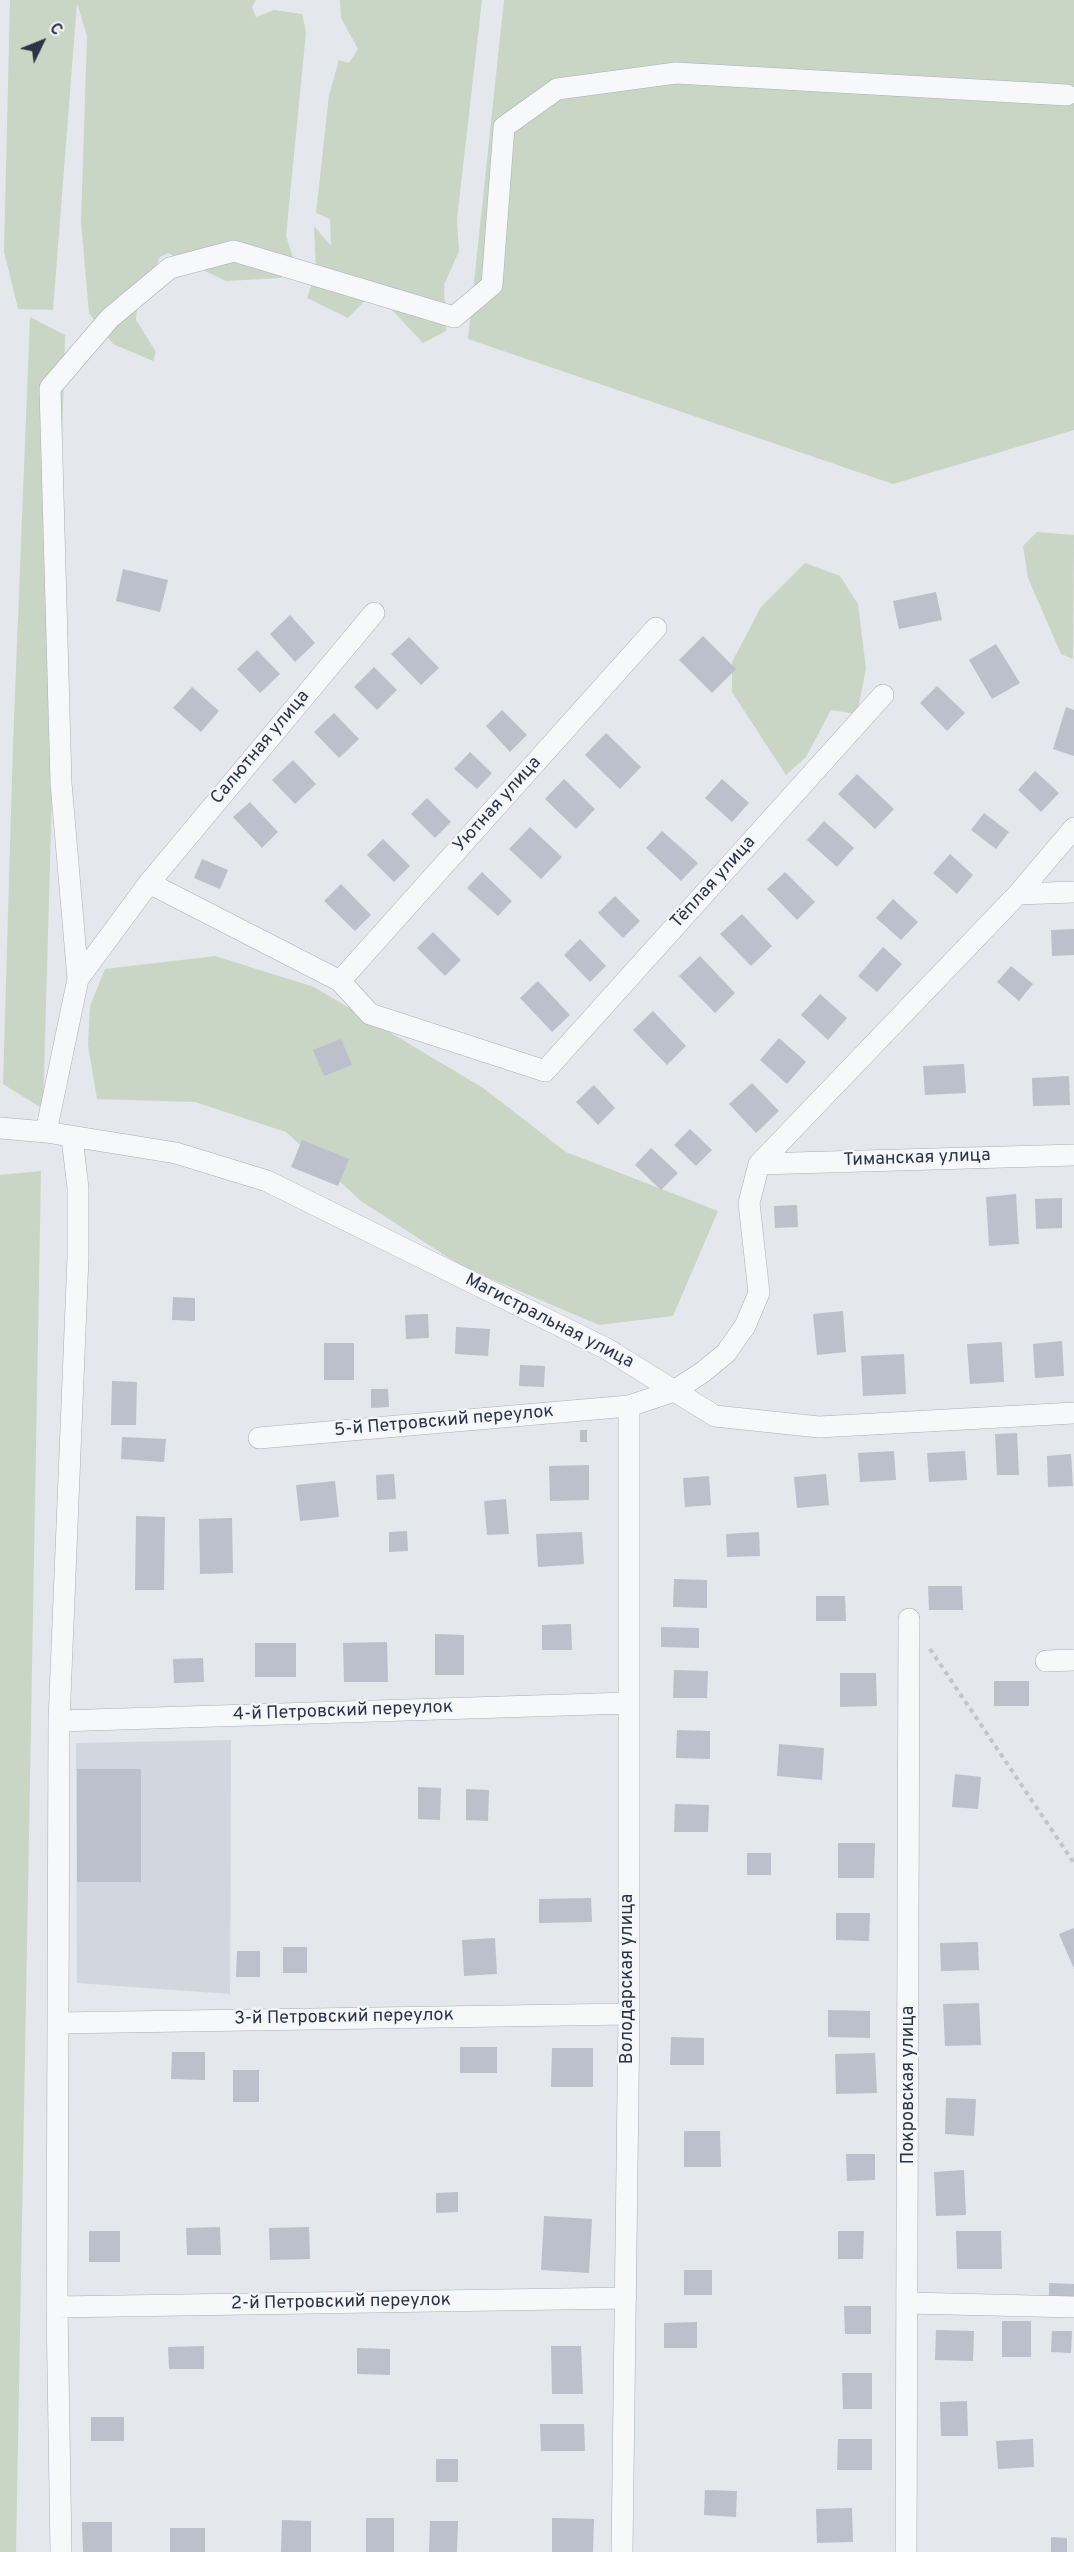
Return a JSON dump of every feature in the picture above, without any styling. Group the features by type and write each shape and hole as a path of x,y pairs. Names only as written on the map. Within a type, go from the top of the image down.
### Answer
{"street":[{"path":"46,1132 78,979 61,783 50,388 110,318 170,268 234,251 454,317 492,285 504,127 557,89 676,73 1067,95"},
{"name":"Салютная улица","path":"78,979 149,883 374,613"},
{"name":"Уютная улица","path":"340,981 656,628"},
{"name":"Тёплая улица","path":"340,981 370,1014 545,1071 883,695"},
{"path":"759,1164 1018,894 1074,828"},
{"path":"149,883 340,981"},
{"path":"1018,894 1074,892"},
{"name":"Магистральная улица","path":"0,1128 46,1132 176,1153 267,1181 607,1349 715,1416 819,1427 1074,1413"},
{"path":"61,2552 57,2307 59,1720 78,1257 78,1188 72,1138"},
{"name":"Тиманская улица","path":"759,1164 1074,1155"},
{"name":"5-й Петровский переулок","path":"259,1438 629,1406 674,1391 726,1353 745,1326 759,1293 749,1203 759,1164"},
{"name":"Володарская улица","path":"622,2552 629,2014 629,1406"},
{"name":"Покровская улица","path":"906,2552 909,2303 909,1619"},
{"path":"1046,1661 1074,1660"},
{"name":"4-й Петровский переулок","path":"59,1720 628,1704"},
{"name":"3-й Петровский переулок","path":"59,2023 629,2014"},
{"name":"2-й Петровский переулок","path":"57,2307 626,2298"},
{"path":"909,2303 1074,2307"}],"path":[{"path":"930,1648 1074,1863"}],"shaded area":[{"path":"231,1740 230,1994 77,1983 76,1743"}],"green space":[{"path":"10,0 256,0 252,7 256,17 274,10 302,14 306,32 286,236 295,264 281,278 226,281 168,253 160,257 137,309 136,320 156,352 153,361 113,344 89,313 81,222 87,36 77,3 53,310 18,309 4,251"},
{"path":"340,0 482,0 457,219 459,251 444,285 446,331 423,343 374,291 348,318 307,298 316,272 314,226 331,246 330,219 316,213 329,95 339,60 349,63 358,49 341,18"},
{"path":"504,0 1074,0 1074,430 893,484 468,339"},
{"path":"30,317 65,335 43,1109 3,1084 13,744"},
{"path":"1037,532 1074,535 1073,659 1061,654 1028,578 1023,546"},
{"path":"805,563 840,576 858,604 866,669 857,714 831,710 806,757 786,775 732,692 732,662 761,607"},
{"path":"215,956 314,987 483,1088 566,1152 718,1211 673,1316 599,1325 463,1267 361,1201 286,1132 195,1102 97,1099 88,1045 90,1006 105,969"},
{"path":"41,1171 16,2552 0,2552 0,1175"}],"building":[{"path":"123,569 168,580 160,612 116,601"},
{"path":"936,592 942,620 899,629 893,601"},
{"path":"290,615 315,643 295,662 270,634"},
{"path":"703,636 736,669 712,693 679,660"},
{"path":"409,637 439,668 421,685 391,654"},
{"path":"996,644 1020,683 992,699 969,660"},
{"path":"257,650 280,674 260,693 237,669"},
{"path":"374,667 397,690 377,710 354,687"},
{"path":"937,686 965,713 947,731 920,703"},
{"path":"192,687 219,711 201,732 173,708"},
{"path":"1066,707 1074,710 1074,756 1053,749"},
{"path":"502,710 527,735 510,752 486,726"},
{"path":"334,713 359,739 339,758 314,732"},
{"path":"606,733 641,767 620,789 585,755"},
{"path":"470,752 492,773 477,789 454,769"},
{"path":"293,760 316,784 295,804 272,780"},
{"path":"1035,771 1059,793 1041,812 1018,790"},
{"path":"857,774 894,809 875,829 838,794"},
{"path":"564,779 595,809 576,829 545,799"},
{"path":"722,779 749,803 732,822 705,798"},
{"path":"427,798 451,822 435,838 411,814"},
{"path":"250,802 278,832 262,848 233,817"},
{"path":"984,813 1009,832 996,849 971,830"},
{"path":"824,821 854,848 837,867 807,840"},
{"path":"530,827 562,857 541,879 509,849"},
{"path":"662,831 698,863 681,881 646,848"},
{"path":"383,839 410,866 394,882 367,855"},
{"path":"950,854 973,875 957,894 933,873"},
{"path":"202,859 228,870 220,889 194,878"},
{"path":"482,872 512,901 498,916 467,888"},
{"path":"785,872 815,902 797,920 767,889"},
{"path":"341,884 371,915 355,931 324,901"},
{"path":"615,896 640,921 623,938 598,913"},
{"path":"893,899 918,922 901,940 876,918"},
{"path":"742,914 772,946 751,966 720,934"},
{"path":"1074,929 1074,955 1052,956 1051,930"},
{"path":"433,932 461,960 445,976 417,948"},
{"path":"580,939 606,966 590,982 564,955"},
{"path":"883,947 902,964 877,992 858,976"},
{"path":"700,956 735,993 715,1013 679,976"},
{"path":"1011,966 1033,984 1019,1001 997,982"},
{"path":"538,981 570,1015 552,1032 520,998"},
{"path":"820,994 847,1018 828,1040 801,1015"},
{"path":"653,1011 686,1046 667,1065 633,1030"},
{"path":"779,1038 806,1062 787,1084 760,1060"},
{"path":"341,1039 352,1065 324,1076 313,1050"},
{"path":"964,1064 966,1093 925,1095 923,1066"},
{"path":"1069,1076 1070,1105 1033,1106 1032,1078"},
{"path":"752,1083 779,1111 756,1133 729,1104"},
{"path":"594,1085 615,1108 598,1125 576,1102"},
{"path":"690,1129 712,1150 696,1166 674,1145"},
{"path":"302,1140 349,1159 338,1186 291,1167"},
{"path":"651,1148 678,1173 661,1190 635,1165"},
{"path":"1016,1194 1019,1244 989,1246 986,1197"},
{"path":"1062,1198 1062,1228 1036,1229 1035,1199"},
{"path":"797,1205 798,1227 775,1228 774,1206"},
{"path":"173,1297 195,1298 195,1321 172,1320"},
{"path":"843,1311 846,1352 817,1355 813,1314"},
{"path":"428,1314 429,1338 406,1339 405,1315"},
{"path":"456,1327 490,1329 488,1356 455,1354"},
{"path":"1062,1341 1064,1376 1035,1378 1033,1344"},
{"path":"1002,1342 1004,1382 970,1384 967,1344"},
{"path":"324,1343 354,1343 354,1380 324,1380"},
{"path":"904,1354 906,1394 863,1396 861,1356"},
{"path":"520,1365 545,1366 544,1387 519,1386"},
{"path":"112,1381 137,1382 136,1425 111,1425"},
{"path":"371,1389 388,1389 389,1407 371,1408"},
{"path":"580,1430 587,1430 587,1442 580,1442"},
{"path":"1017,1433 1019,1475 997,1475 995,1434"},
{"path":"122,1437 166,1439 164,1462 121,1459"},
{"path":"894,1451 896,1480 860,1482 858,1453"},
{"path":"965,1451 967,1480 929,1482 927,1453"},
{"path":"1071,1454 1073,1486 1048,1487 1047,1456"},
{"path":"589,1465 589,1500 550,1501 549,1466"},
{"path":"394,1474 396,1499 377,1500 376,1475"},
{"path":"826,1474 829,1505 797,1508 794,1477"},
{"path":"709,1476 711,1505 685,1507 683,1478"},
{"path":"335,1481 339,1517 300,1521 296,1485"},
{"path":"506,1499 509,1534 487,1535 484,1501"},
{"path":"136,1516 165,1517 164,1590 135,1590"},
{"path":"232,1518 233,1573 200,1574 199,1519"},
{"path":"407,1531 408,1551 389,1552 389,1532"},
{"path":"582,1532 584,1564 538,1567 536,1534"},
{"path":"759,1532 760,1556 727,1557 726,1534"},
{"path":"674,1579 707,1580 707,1608 673,1607"},
{"path":"928,1586 962,1586 963,1610 929,1610"},
{"path":"816,1596 845,1596 846,1621 816,1621"},
{"path":"571,1624 572,1650 542,1650 542,1625"},
{"path":"661,1627 699,1628 699,1648 661,1647"},
{"path":"435,1634 464,1635 464,1675 435,1675"},
{"path":"387,1642 388,1682 344,1682 343,1643"},
{"path":"255,1643 296,1643 296,1677 255,1677"},
{"path":"203,1658 204,1682 174,1683 173,1659"},
{"path":"674,1670 708,1671 707,1698 673,1698"},
{"path":"840,1673 876,1673 877,1706 840,1707"},
{"path":"994,1681 1029,1681 1029,1706 994,1706"},
{"path":"677,1730 710,1731 710,1759 676,1758"},
{"path":"779,1744 824,1748 822,1780 777,1776"},
{"path":"77,1769 141,1769 141,1882 77,1882"},
{"path":"955,1774 981,1777 978,1809 952,1807"},
{"path":"418,1787 441,1788 440,1820 418,1819"},
{"path":"466,1789 489,1790 488,1821 466,1820"},
{"path":"675,1804 709,1805 708,1832 674,1832"},
{"path":"838,1843 875,1843 874,1878 838,1878"},
{"path":"747,1853 771,1853 771,1875 747,1875"},
{"path":"591,1898 592,1922 539,1923 539,1899"},
{"path":"836,1913 870,1913 869,1941 836,1940"},
{"path":"1074,1928 1074,1969 1059,1934"},
{"path":"495,1938 497,1974 464,1976 462,1940"},
{"path":"978,1942 979,1970 941,1971 940,1943"},
{"path":"283,1947 307,1947 307,1973 283,1973"},
{"path":"237,1951 260,1951 260,1977 236,1977"},
{"path":"979,2003 981,2045 945,2046 943,2004"},
{"path":"828,2010 870,2011 870,2038 828,2037"},
{"path":"671,2037 704,2038 704,2065 670,2065"},
{"path":"460,2047 497,2047 497,2073 460,2073"},
{"path":"552,2048 593,2048 593,2087 551,2087"},
{"path":"172,2052 205,2052 205,2080 171,2079"},
{"path":"875,2053 877,2093 836,2094 835,2054"},
{"path":"233,2070 259,2070 259,2102 233,2102"},
{"path":"946,2098 976,2099 974,2136 945,2134"},
{"path":"684,2131 720,2131 721,2167 684,2167"},
{"path":"846,2154 875,2154 875,2180 847,2181"},
{"path":"964,2170 966,2215 936,2216 934,2172"},
{"path":"458,2192 458,2212 436,2213 436,2193"},
{"path":"544,2216 592,2219 589,2273 541,2270"},
{"path":"220,2227 221,2255 187,2255 186,2228"},
{"path":"309,2227 310,2259 270,2260 269,2228"},
{"path":"89,2231 120,2231 120,2262 89,2262"},
{"path":"838,2231 864,2231 863,2259 838,2259"},
{"path":"956,2231 1001,2231 1002,2269 957,2269"},
{"path":"684,2270 712,2270 712,2295 684,2295"},
{"path":"1049,2283 1074,2284 1074,2302 1049,2301"},
{"path":"844,2306 871,2306 871,2334 845,2334"},
{"path":"1002,2321 1031,2321 1031,2357 1002,2357"},
{"path":"697,2322 697,2348 664,2348 664,2323"},
{"path":"936,2330 974,2331 973,2361 935,2360"},
{"path":"1052,2331 1072,2331 1071,2353 1051,2352"},
{"path":"204,2346 204,2369 169,2369 168,2347"},
{"path":"551,2346 581,2346 583,2394 552,2394"},
{"path":"357,2348 390,2349 390,2375 357,2374"},
{"path":"842,2373 872,2373 872,2409 843,2409"},
{"path":"967,2401 968,2436 941,2436 940,2402"},
{"path":"91,2417 124,2417 124,2441 91,2441"},
{"path":"540,2424 584,2424 585,2451 541,2451"},
{"path":"838,2439 872,2439 872,2470 837,2470"},
{"path":"1033,2439 1034,2467 998,2469 996,2441"},
{"path":"436,2459 458,2459 458,2482 436,2482"},
{"path":"705,2490 737,2491 736,2517 704,2515"},
{"path":"852,2508 853,2542 817,2543 816,2509"},
{"path":"366,2518 394,2518 394,2552 366,2552"},
{"path":"552,2518 594,2519 593,2552 552,2552"},
{"path":"282,2520 311,2521 311,2552 281,2552"},
{"path":"430,2521 458,2521 457,2552 429,2552"},
{"path":"82,2522 112,2522 112,2552 83,2552"},
{"path":"170,2528 205,2528 205,2552 170,2552"},
{"path":"1051,2537 1067,2538 1067,2552 1051,2552"}]}
